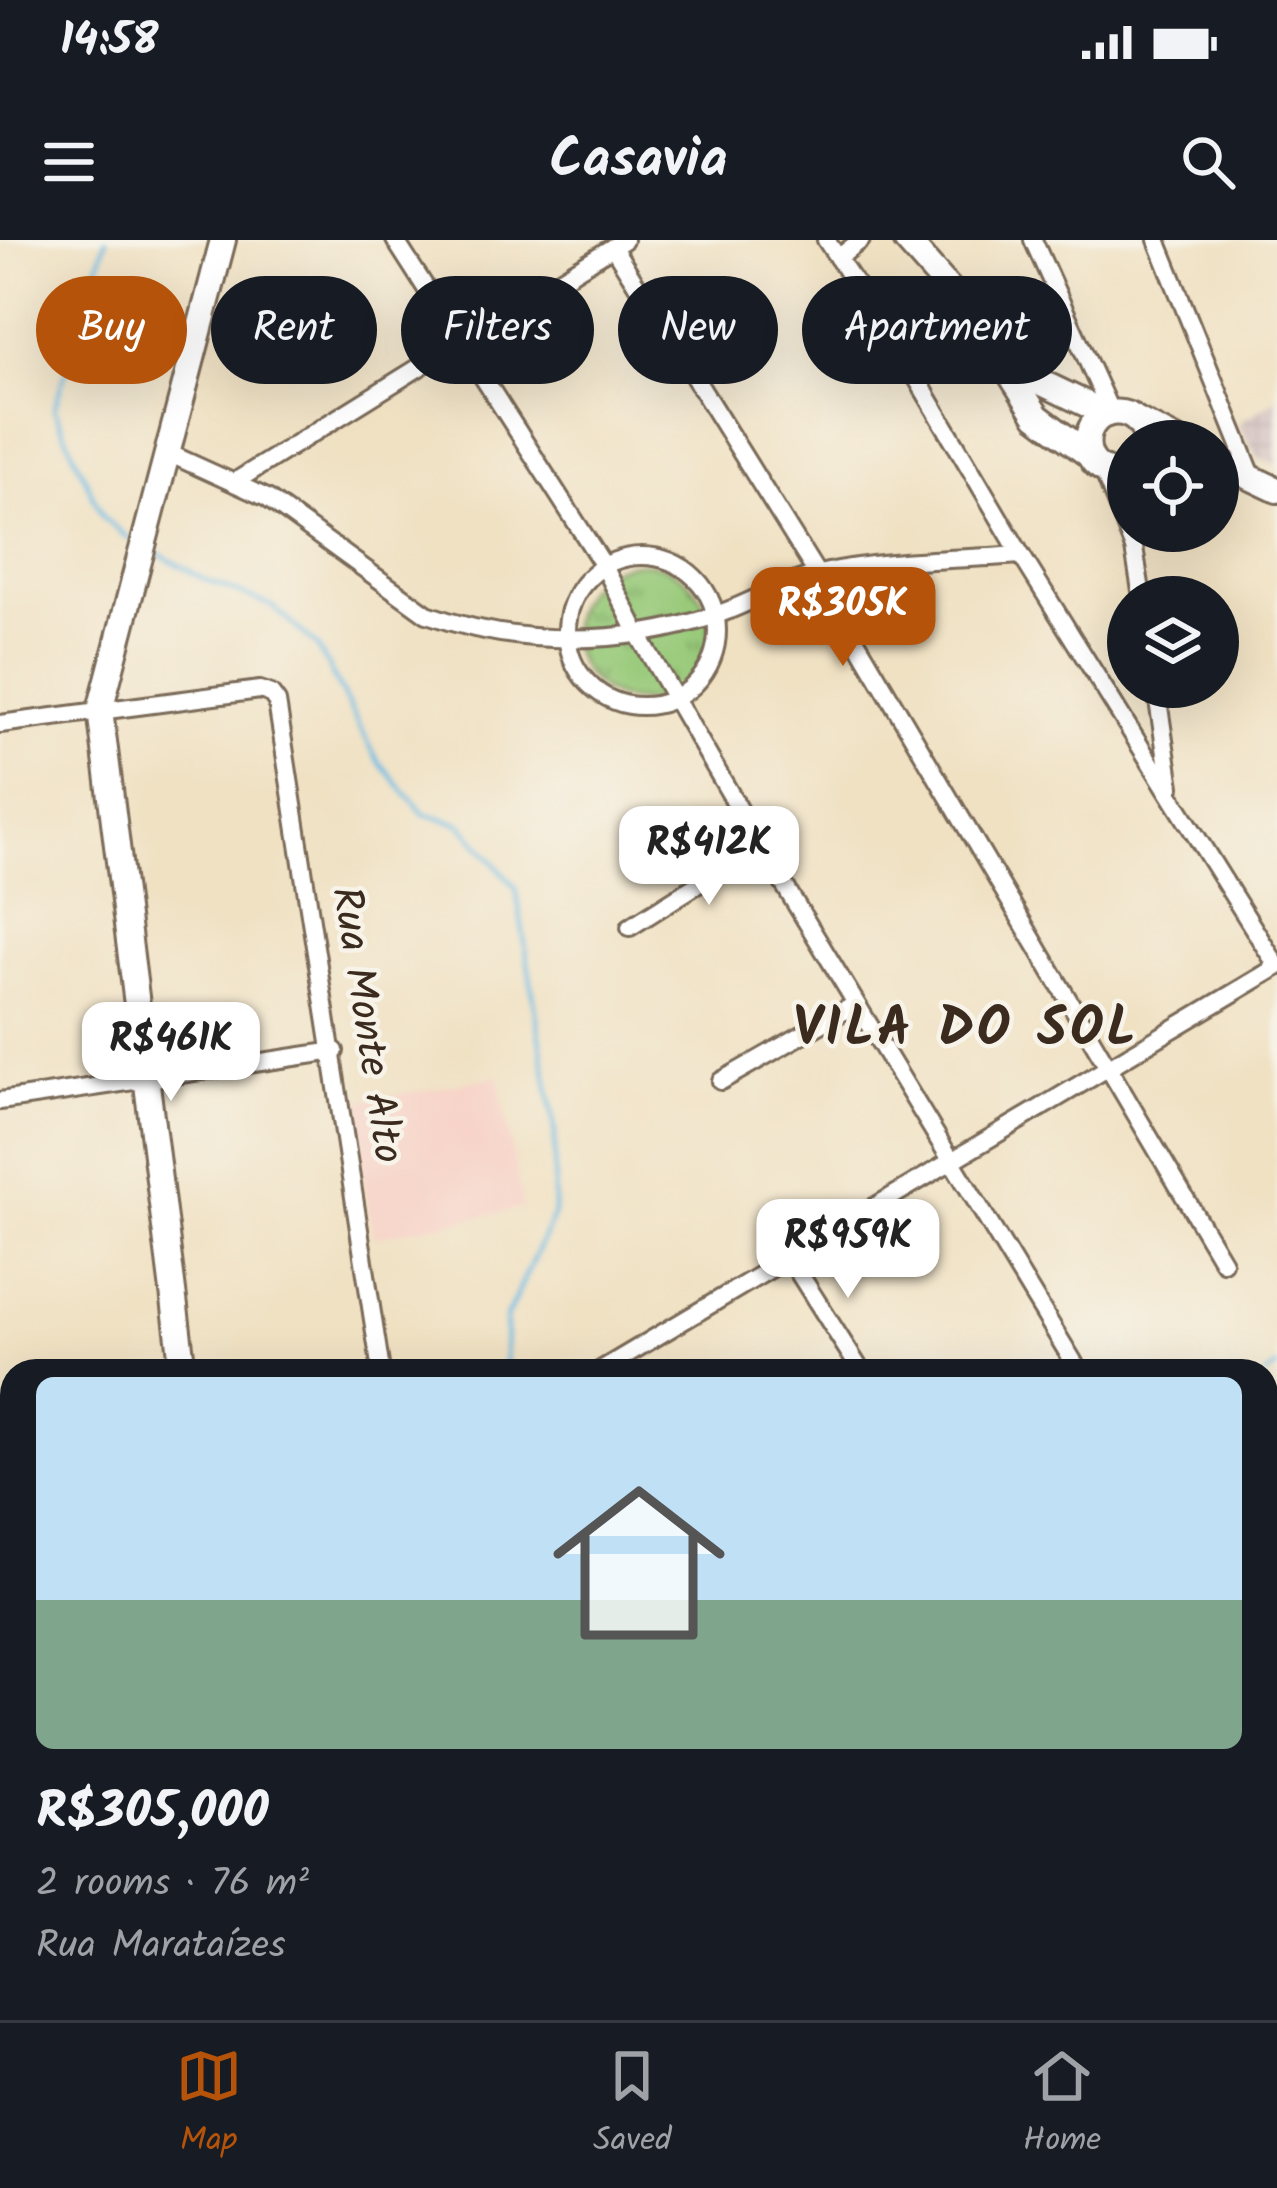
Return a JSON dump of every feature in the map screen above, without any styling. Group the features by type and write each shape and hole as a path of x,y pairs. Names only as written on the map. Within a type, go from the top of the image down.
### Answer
{"street":[{"path":"182,1359 100,710 223,240"},
{"path":"395,240 418,276"},
{"path":"619,1359 1277,966 1021,555 903,355 826,240"},
{"path":"838,257 861,240"},
{"path":"906,240 938,276"},
{"path":"1033,240 1048,276"},
{"path":"1157,240 1253,478"},
{"path":"566,276 619,244 1223,1262"},
{"path":"1072,329 1124,420"},
{"path":"236,481 401,377"},
{"path":"488,384 604,566 639,636 760,845 1072,1359"},
{"path":"1022,384 1036,416 1106,465"},
{"path":"1033,384 1120,420"},
{"path":"1106,465 1088,435 1099,419 1108,420"},
{"path":"166,452 236,481 304,522 427,614 456,625 567,639 639,636 716,615 817,574 1021,555"},
{"path":"1239,472 1277,490"},
{"path":"626,557 672,561 692,574 716,615 710,663 696,683 676,698 641,706 606,698 586,683 573,662 567,639 567,617 586,579 626,557"},
{"name":"Rua Monte Alto","path":"100,710 260,690 277,701 379,1359"},
{"path":"1159,708 1173,796"},
{"path":"0,724 100,710"},
{"path":"630,926 760,845"},
{"path":"722,1081 856,1004"},
{"path":"0,1100 334,1051"},
{"path":"790,1259 853,1359"}],"shaded area":[{"path":"1277,398 1277,465 1257,457 1239,424"},
{"path":"498,1076 523,1208 374,1237 349,1104"}],"green space":[{"path":"641,563 667,569 690,583 704,606 710,632 704,658 690,681 667,695 641,701 615,695 592,681 578,658 572,632 578,606 592,583 615,569"}],"waterway":[{"path":"106,240 54,409 103,518 128,538"},
{"path":"157,553 206,580 272,606 317,646 377,759 424,814 461,824 516,888 555,1130 554,1214 506,1318 505,1359"}],"district":[{"name":"VILA DO SOL","path":"966,1031"}]}
